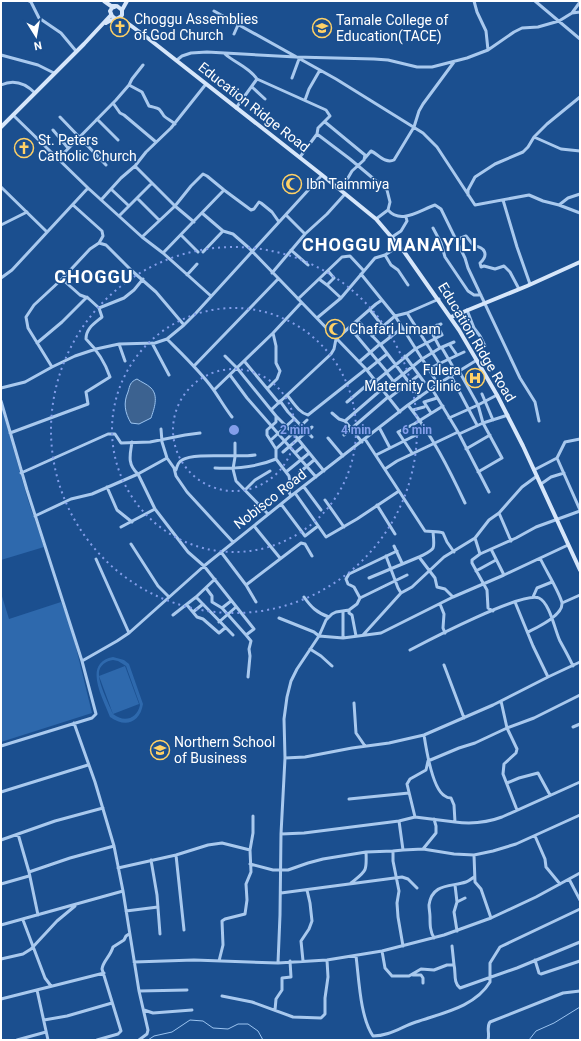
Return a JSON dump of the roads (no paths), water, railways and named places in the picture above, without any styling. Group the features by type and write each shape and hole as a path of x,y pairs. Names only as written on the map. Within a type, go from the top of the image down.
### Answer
{"main road":[{"path":"104,1 111,6 116,6 122,11"},
{"path":"104,1 113,17 117,18"},
{"path":"100,28 111,13 112,8 126,1"},
{"path":"1,127 100,28 111,20 122,15 126,1"},
{"name":"Education Ridge Road","path":"122,11 136,28"},
{"name":"Education Ridge Road","path":"117,18 136,28 300,157 376,219 392,237 451,317 497,395 541,484 580,570"},
{"path":"451,317 580,262"}],"street":[{"path":"29,1 31,2 39,18 61,33 76,51"},
{"path":"474,1 486,32 488,50"},
{"path":"535,1 580,39"},
{"path":"177,60 182,56 197,52 298,58 381,59 417,68 424,68 454,62 488,50 522,28 538,27 559,21 572,13 580,2"},
{"path":"214,11 320,70 423,133 437,147 475,205 529,195 580,213"},
{"path":"572,13 580,12"},
{"path":"234,34 238,25"},
{"path":"224,54 251,71 257,80 326,110 330,116 318,128 316,134 300,157"},
{"path":"1,55 38,65 54,73"},
{"path":"292,78 298,58"},
{"path":"340,190 352,171 371,151 387,161 392,162 414,127 423,104 454,62"},
{"path":"58,159 113,103 129,85 143,65"},
{"path":"305,100 309,89 320,70"},
{"path":"236,108 257,80"},
{"path":"1,85 11,82 22,83 35,93"},
{"path":"102,200 121,178 135,166 146,152 175,124 206,84"},
{"path":"129,85 142,92 149,106 156,107 161,110 164,116 175,124"},
{"path":"252,87 265,99"},
{"path":"468,195 468,190 475,177 495,164 523,152 534,137 547,124 580,97"},
{"path":"113,103 120,113 156,142"},
{"path":"13,115 88,188 211,296"},
{"path":"60,116 106,165"},
{"path":"97,119 118,140"},
{"path":"325,122 364,154 365,158"},
{"path":"53,130 68,148"},
{"path":"316,134 387,190 390,202 388,210 376,219"},
{"path":"534,137 561,149 580,151"},
{"path":"135,166 175,206 194,222"},
{"path":"142,237 175,206 191,186 204,174 251,210 260,202 272,212 279,222"},
{"path":"1,388 25,382 75,356 96,349 120,344 152,343 167,339 184,325 322,175"},
{"path":"119,216 152,183"},
{"path":"1,186 47,232"},
{"path":"1,278 12,270 88,188"},
{"path":"111,189 129,206"},
{"path":"163,253 224,190"},
{"path":"272,273 305,234 327,214 345,194"},
{"path":"559,205 568,198 580,194"},
{"path":"137,198 159,220"},
{"path":"503,200 519,254 530,284"},
{"path":"52,367 28,328 26,317 34,305 62,279 90,249 99,243 103,236 102,231 73,205"},
{"path":"388,210 394,216 406,217 426,208 438,206 465,258 468,268 520,378 535,402 539,421"},
{"path":"1,225 27,212"},
{"path":"202,213 223,231 235,236 249,248 359,362 400,412"},
{"path":"286,215 305,234"},
{"path":"392,237 403,228 407,221 406,217"},
{"path":"433,228 441,243 445,257 468,291 474,295 481,295"},
{"path":"203,252 223,231"},
{"path":"181,235 198,252"},
{"path":"456,240 466,236 474,246 480,247 485,252 486,256 480,263 481,266 488,266 495,269 504,266 510,272 519,289"},
{"path":"99,243 106,245 143,279 184,325"},
{"path":"317,318 341,298 375,258 385,255 399,246"},
{"path":"291,250 308,265"},
{"path":"385,255 391,265 398,270 408,285"},
{"path":"298,299 340,258 344,256 350,256 364,271"},
{"path":"187,275 197,264"},
{"path":"327,285 334,278 328,271"},
{"path":"361,274 395,316 438,384"},
{"path":"10,433 88,404 86,392 110,377 103,360 96,349 86,339 86,335 93,324 102,316 99,308 87,297 80,295 62,279"},
{"path":"99,308 124,298 134,290 143,279"},
{"path":"194,366 278,279"},
{"path":"319,279 341,298"},
{"path":"37,343 62,322 87,297"},
{"path":"372,336 395,316 407,313 439,299"},
{"path":"271,410 331,354 334,349 336,339 382,300"},
{"path":"214,390 302,303"},
{"path":"370,310 384,326 391,337"},
{"path":"467,310 474,328 485,346"},
{"path":"407,313 439,363"},
{"path":"358,321 380,345 431,413"},
{"path":"420,333 441,324"},
{"path":"347,402 415,349 442,335 437,325"},
{"path":"350,328 378,360 394,382"},
{"path":"357,336 365,328"},
{"path":"359,362 402,328"},
{"path":"430,329 434,338 478,405 483,423 502,458 478,472"},
{"path":"268,388 277,379 280,371 276,363 276,346 272,333"},
{"path":"167,339 194,366 214,390 219,400 232,417"},
{"path":"345,421 382,389 394,382 422,360 454,342"},
{"path":"152,343 169,375"},
{"path":"120,344 125,361"},
{"path":"450,345 457,355"},
{"path":"428,369 464,352"},
{"path":"287,395 304,414 308,415 387,354"},
{"path":"225,356 237,368 276,416 287,426 308,454 324,471"},
{"path":"406,356 424,382"},
{"name":"Nobisco Road","path":"82,661 118,641 129,633 204,566 268,514 408,405 421,398 432,388 477,360"},
{"path":"246,362 312,438"},
{"path":"230,375 316,477"},
{"path":"344,435 389,397 419,375"},
{"path":"451,376 477,425"},
{"path":"432,388 489,492"},
{"path":"482,394 494,420"},
{"path":"449,418 497,395"},
{"path":"424,402 437,398"},
{"path":"1,401 21,472 82,661 96,714 92,718 1,746"},
{"path":"408,405 426,430 465,503"},
{"path":"412,454 398,432 442,406"},
{"path":"413,410 424,407"},
{"path":"332,413 339,419 345,421 362,442"},
{"path":"385,469 412,454 458,433 508,415"},
{"path":"276,416 277,420 267,430 267,433 276,449 276,459 289,476 289,492 291,496"},
{"path":"272,439 294,419"},
{"path":"276,449 307,420"},
{"path":"283,452 312,427"},
{"path":"161,429 162,440 167,458 176,476 187,492 233,542"},
{"path":"380,429 390,448"},
{"path":"376,455 426,430"},
{"path":"21,472 108,434 115,434 121,443 150,442 200,433"},
{"path":"466,449 490,436"},
{"path":"328,438 343,456"},
{"path":"365,439 425,531 439,531 443,533 454,552"},
{"path":"534,470 557,458 565,442 580,439"},
{"path":"132,442 130,461 155,509 188,552 204,566 254,629 246,635"},
{"path":"235,443 233,468 236,480 268,514"},
{"path":"295,453 303,446"},
{"path":"286,472 308,454"},
{"path":"175,472 178,463 185,458 198,456 235,457 255,455"},
{"path":"35,516 71,499 92,494 138,474 167,458"},
{"path":"486,614 488,608 487,590 472,563 472,560 480,554 511,541 536,527 580,510 557,458"},
{"path":"215,468 233,468 258,465 276,459"},
{"path":"300,472 314,460"},
{"path":"246,490 255,480 270,471"},
{"path":"541,484 551,477 564,473"},
{"path":"362,635 401,593 412,587 444,557 475,538 489,520 499,513 522,487 537,476"},
{"path":"304,486 321,510"},
{"path":"107,487 117,510 132,522"},
{"path":"295,493 326,537 400,491"},
{"path":"325,500 344,527"},
{"path":"281,504 305,536 318,526"},
{"path":"377,505 395,534"},
{"path":"121,527 155,509"},
{"path":"499,513 511,541"},
{"path":"254,526 280,558"},
{"path":"369,578 432,550 434,547 433,532"},
{"path":"475,538 480,554"},
{"path":"246,585 280,558 303,543 312,556"},
{"path":"131,544 158,586 169,597"},
{"path":"279,618 314,632 319,636 343,638 381,633 453,597 568,545"},
{"path":"394,546 402,564"},
{"path":"491,549 504,575"},
{"path":"360,598 354,587 348,584 346,579 349,574 397,551"},
{"path":"221,552 246,585 256,602"},
{"path":"386,556 401,593"},
{"path":"419,557 425,567 435,578 437,587 445,589 453,597"},
{"path":"528,632 552,618 560,609 562,603 540,558"},
{"path":"96,559 129,633"},
{"path":"476,571 496,560"},
{"path":"278,963 281,893 281,834 285,758 284,719 291,681 332,614 349,610 357,604 360,598 407,575"},
{"path":"173,615 187,605 215,579"},
{"path":"533,597 536,588 552,582"},
{"path":"206,588 212,596 212,602 222,608 251,641 249,649 250,656 248,677"},
{"path":"562,603 580,595"},
{"path":"196,597 233,636"},
{"path":"304,597 312,608 320,614 329,617"},
{"path":"410,650 486,614 515,602 533,597 539,598 544,602 552,618 556,632 573,666"},
{"path":"222,608 231,601"},
{"path":"515,602 548,677"},
{"path":"193,612 203,604"},
{"path":"440,604 445,618 443,628 445,633"},
{"path":"187,605 196,617 203,619 219,633 225,628"},
{"path":"219,622 236,608"},
{"path":"488,608 493,611"},
{"path":"349,610 349,613 352,615 356,636"},
{"path":"343,611 343,638"},
{"path":"240,628 248,622"},
{"path":"310,649 322,656 332,666"},
{"path":"285,758 305,757 389,743 424,735 501,701 580,662"},
{"path":"444,665 464,718"},
{"path":"428,761 534,718 580,695"},
{"path":"501,701 507,728 517,751 504,764 503,774 517,810"},
{"path":"354,703 356,733 365,746"},
{"path":"74,723 103,808 114,846 123,891 139,991 148,1030 147,1034 140,1040"},
{"path":"573,727 580,724"},
{"path":"424,735 428,761 438,789 444,796 451,798 455,822"},
{"path":"415,817 407,784 410,778 426,770 428,761"},
{"path":"1,792 88,765"},
{"path":"507,783 538,772 550,795"},
{"path":"281,834 399,821 415,817 464,823 489,822 580,782"},
{"path":"349,799 409,793"},
{"path":"1,840 55,821 103,808"},
{"path":"250,864 267,869 288,870 308,862 366,852 423,849 454,854 474,855 493,852 535,836 580,815"},
{"path":"219,961 223,945 222,921 225,918 245,914 246,911 246,884 251,872 250,850 253,833 253,816"},
{"path":"423,849 436,833 434,819"},
{"path":"399,821 403,850"},
{"path":"18,834 38,915"},
{"path":"535,836 546,859 546,867 560,884"},
{"path":"118,868 176,855 208,845 222,843 250,850"},
{"path":"1,884 70,858 114,846"},
{"path":"393,851 399,891 397,904 398,917 403,946"},
{"path":"351,883 364,873 367,868 366,852"},
{"path":"176,855 184,930"},
{"path":"474,855 475,882 481,889 491,918"},
{"path":"150,860 158,907 160,934"},
{"path":"134,962 194,960 278,963 290,961 326,960 382,951 434,938 491,918 536,897 580,873"},
{"path":"281,893 396,877 404,877 408,879 417,888"},
{"path":"434,938 430,930 429,921 430,899 441,887 467,882 474,877"},
{"path":"569,879 580,900"},
{"path":"455,885 457,902 454,912 457,931"},
{"path":"303,961 301,941 309,929 312,921 307,890"},
{"path":"1,925 123,891"},
{"path":"457,902 465,898"},
{"path":"1,959 23,954 34,947 57,921 77,904"},
{"path":"126,911 158,907"},
{"path":"356,956 366,1021 373,1036 391,1033 452,1010 477,997 488,984 490,978 490,963 500,946 580,909"},
{"path":"23,920 45,978 51,986"},
{"path":"99,1040 118,1034 120,1031 102,969 102,964 111,955 113,947 124,940 129,934"},
{"path":"452,946 456,982 458,987 464,987 580,942"},
{"path":"382,951 385,968 392,976 411,974 421,975 423,978 423,983"},
{"path":"222,996 252,1002 284,1014 298,1017 321,1018 325,1014 325,998 328,977 326,960"},
{"path":"535,960 539,973 541,974 580,961"},
{"path":"275,1010 276,998 282,990 282,978 291,977 290,961"},
{"path":"411,974 421,969 434,970 447,965 454,965"},
{"path":"1,999 104,973"},
{"path":"37,990 48,1040"},
{"path":"139,991 187,990"},
{"path":"488,1040 490,1035 488,1026 490,1022 563,993 580,991"},
{"path":"44,1020 67,1016 112,1003"},
{"path":"144,1010 153,1013 192,1010"},
{"path":"17,1040 46,1032"}],"waterway":[{"path":"529,1040 536,1031 554,1023 580,1007"},
{"path":"148,1040 154,1036 172,1032 190,1020 203,1021 213,1028 228,1029 238,1024 248,1024 258,1031 263,1040"}],"place":[{"name":"Choggu Assemblies of God Church","path":"120,27"},
{"name":"Tamale College of Education(TACE)","path":"322,28"},
{"name":"St. Peters Catholic Church","path":"24,148"},
{"name":"Ibn Taimmiya","path":"292,184"},
{"name":"Chafari Limam","path":"335,329"},
{"name":"Fulera Maternity Clinic","path":"475,378"},
{"name":"Northern School of Business","path":"160,750"}],"district":[{"name":"CHOGGU MANAYILI","path":"390,245"},
{"name":"CHOGGU","path":"94,277"}]}
